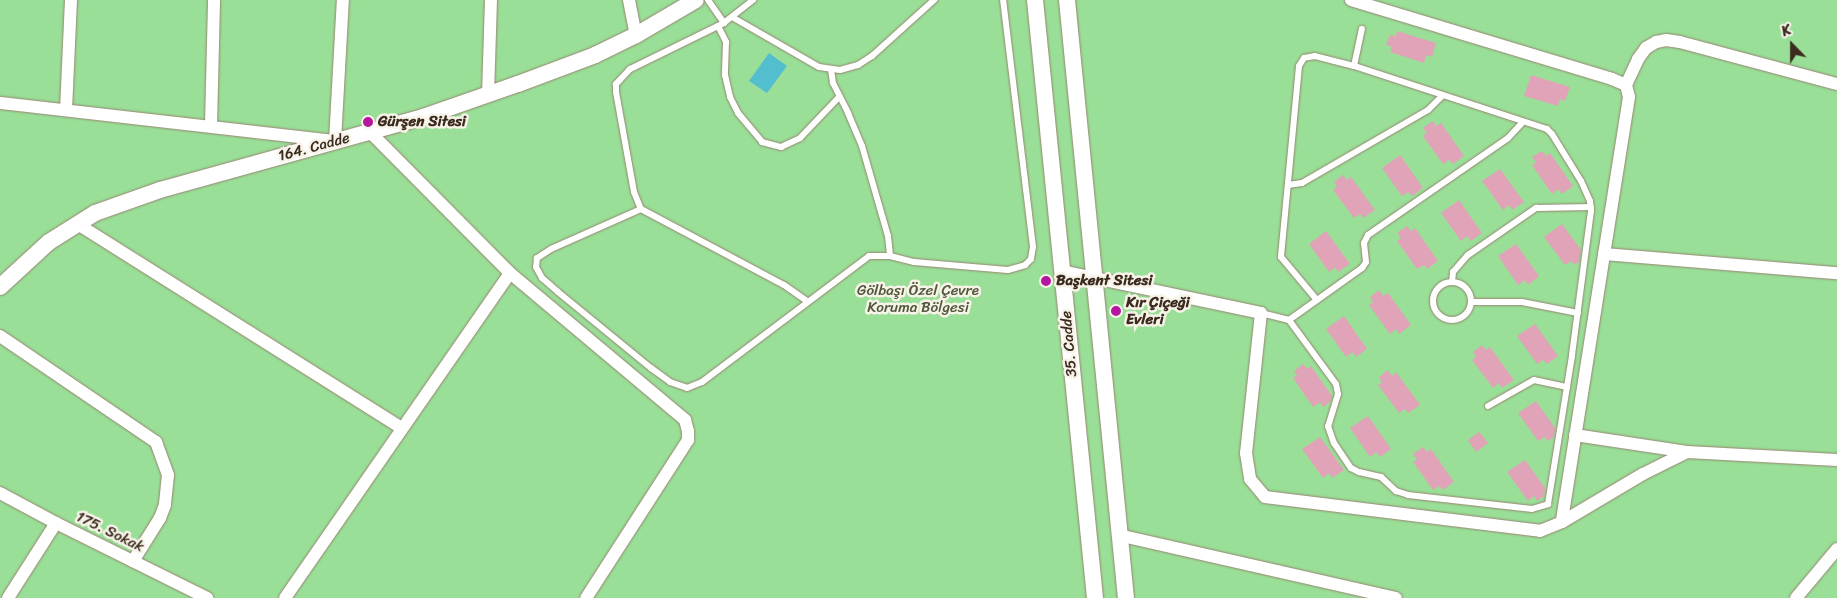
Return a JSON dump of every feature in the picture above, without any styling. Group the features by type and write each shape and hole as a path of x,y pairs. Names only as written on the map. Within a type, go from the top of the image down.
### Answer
{"street":[{"path":"66,110 71,0"},
{"path":"211,126 214,0"},
{"path":"0,103 336,141 343,0"},
{"path":"488,95 491,0"},
{"path":"629,0 636,35"},
{"name":"164. Cadde","path":"0,287 49,242 76,223 111,206 160,190 370,132 488,95 595,55 636,35 696,0"},
{"name":"35. Cadde","path":"1035,0 1095,598"},
{"path":"1066,0 1095,277 1118,535 1126,598"},
{"path":"1350,0 1612,79 1626,85"},
{"path":"1562,522 1629,98 1626,85 1638,60 1646,48 1656,42 1666,40 1680,42 1837,84"},
{"path":"370,132 510,273 678,412 688,426 688,440 586,598"},
{"path":"76,223 402,428"},
{"path":"1604,254 1837,273"},
{"path":"1062,272 1095,277 1261,313 1246,453 1250,479 1265,497 1540,531 1562,522 1643,474 1687,452"},
{"path":"285,598 510,273"},
{"path":"0,336 156,442 168,475 165,505 160,518 133,561"},
{"path":"1575,435 1687,452 1837,460"},
{"name":"175. Sokak","path":"0,493 207,598"},
{"path":"8,598 56,523"},
{"path":"1118,535 1396,598"},
{"path":"1796,598 1837,548"}],"lane":[{"path":"708,0 721,25 726,42 725,75 730,97 738,112 762,142 781,147 800,138 839,97"},
{"path":"753,0 721,25 645,60 624,73 616,84 634,192 642,210 784,285 807,301"},
{"path":"732,17 819,66 830,69 850,68 872,56 934,0"},
{"path":"642,210 551,248 537,258 536,268 542,278 558,292 670,382 687,388 702,382 869,256 890,256 914,262 1008,270 1025,266 1033,253 1032,237 1003,0"},
{"path":"1354,66 1362,28"},
{"path":"1261,313 1289,320 1336,384 1338,394 1328,426 1334,442 1351,468 1359,472 1381,477 1400,494 1532,509 1544,507 1551,493 1591,223 1591,207 1581,181 1557,138 1547,129 1354,66 1315,56 1304,58 1301,62 1282,261 1317,300"},
{"path":"830,69 833,83 862,146 890,244 890,256"},
{"path":"1288,185 1297,184 1310,178 1428,110 1443,95"},
{"path":"1289,320 1362,268 1366,262 1364,243 1368,235 1508,138 1523,122"},
{"path":"1452,282 1453,272 1468,255 1536,208 1591,207"},
{"path":"1452,282 1466,288 1470,294 1471,302 1463,316 1448,319 1441,316 1433,303 1434,295 1444,283 1452,282"},
{"path":"1471,302 1522,302 1578,313"},
{"path":"1488,406 1534,380 1567,387"}],"green space":[{"name":"Gölbaşı Özel Çevre Koruma Bölgesi","path":"0,0 1837,0 1837,598 0,598"}],"water":[{"path":"769,53 787,66 767,93 749,81"}],"building":[{"path":"1397,31 1436,43 1432,57 1426,55 1424,63 1390,52 1392,47 1386,45 1390,35 1396,36"},
{"path":"1531,75 1570,87 1565,101 1560,99 1558,106 1524,96"},
{"path":"1433,121 1436,126 1441,123 1464,156 1453,164 1449,160 1443,164 1423,136 1427,133 1423,128"},
{"path":"1542,151 1546,156 1550,153 1573,186 1562,194 1558,189 1552,194 1532,165 1536,162 1532,157"},
{"path":"1400,155 1423,188 1412,196 1408,192 1402,196 1382,168"},
{"path":"1500,169 1524,202 1512,210 1509,205 1503,210 1482,181"},
{"path":"1343,175 1347,180 1351,177 1375,210 1363,218 1360,214 1354,218 1333,190 1337,187 1334,182"},
{"path":"1459,200 1482,233 1471,241 1467,236 1461,241 1441,213"},
{"path":"1562,224 1581,250 1579,262 1574,265 1571,261 1565,265 1544,237"},
{"path":"1407,226 1411,231 1415,228 1438,261 1427,269 1424,265 1417,269 1397,241 1401,238 1397,233"},
{"path":"1326,231 1350,264 1338,272 1335,267 1329,272 1309,244"},
{"path":"1516,244 1539,276 1528,285 1525,280 1518,285 1498,256"},
{"path":"1379,290 1383,296 1388,293 1411,325 1399,334 1396,329 1390,334 1369,305 1373,302 1370,297"},
{"path":"1344,316 1367,349 1356,357 1353,352 1346,357 1326,329"},
{"path":"1535,324 1558,356 1547,364 1543,360 1537,364 1517,336"},
{"path":"1482,345 1486,350 1490,347 1514,380 1502,388 1499,383 1493,388 1472,360 1476,357 1473,352"},
{"path":"1303,364 1307,369 1311,366 1332,396 1330,402 1323,407 1320,402 1313,407 1293,378 1297,375 1294,371"},
{"path":"1388,370 1392,376 1396,372 1420,405 1408,413 1405,409 1399,413 1378,385 1382,382 1379,377"},
{"path":"1536,401 1555,428 1554,437 1548,441 1545,437 1538,441 1518,413"},
{"path":"1368,416 1391,449 1380,457 1376,452 1370,457 1350,428"},
{"path":"1479,432 1488,443 1476,452 1468,440"},
{"path":"1320,437 1344,470 1332,478 1329,473 1323,478 1302,449"},
{"path":"1423,447 1427,452 1431,449 1454,482 1443,490 1439,486 1433,490 1413,462 1417,459 1413,454"},
{"path":"1525,460 1545,488 1544,496 1537,501 1534,496 1528,501 1507,472"}],"place":[{"name":"Gürşen Sitesi","path":"368,122"},
{"name":"Başkent Sitesi","path":"1046,281"},
{"name":"Kır Çiçeği Evleri","path":"1116,311"}]}
